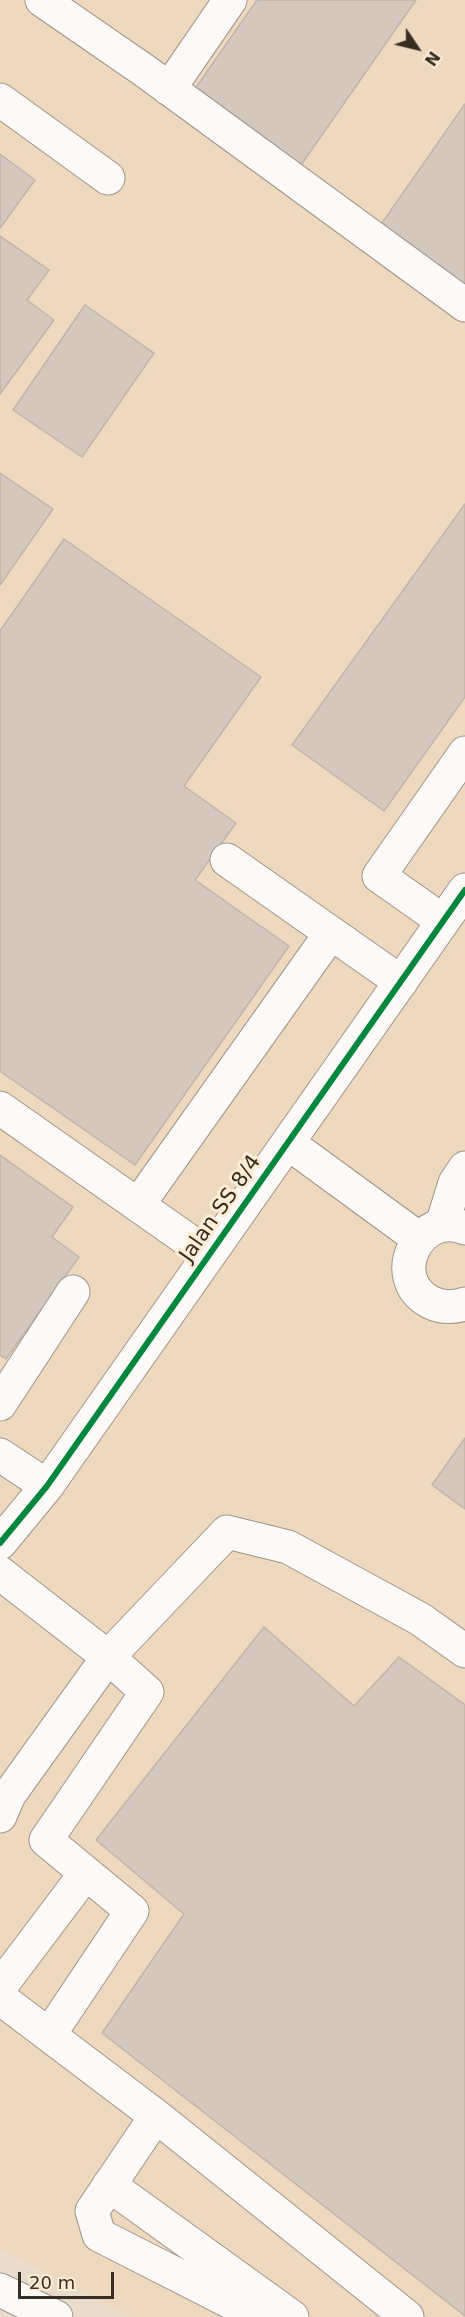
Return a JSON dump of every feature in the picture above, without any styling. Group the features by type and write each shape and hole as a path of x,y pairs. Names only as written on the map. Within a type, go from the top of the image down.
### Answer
{"main road":[{"path":"42,0 169,89 465,305"},
{"path":"169,89 230,0"},
{"path":"0,100 108,178"},
{"path":"443,921 379,876 465,753"},
{"path":"227,860 401,982"},
{"name":"Jalan SS 8/4","path":"0,1543 47,1486 465,890"},
{"path":"138,1205 331,933"},
{"path":"0,1108 209,1255"},
{"path":"288,1143 442,1230"},
{"path":"465,1168 455,1183 442,1230 410,1253 408,1270 413,1286 423,1298 438,1306 455,1307 465,1304"},
{"path":"0,1404 73,1292"},
{"path":"0,1455 47,1486"},
{"path":"0,1816 9,1795 108,1657 227,1532 288,1547 420,1619 465,1651"},
{"path":"0,1573 108,1657 147,1692 46,1840 132,1911 49,2035"},
{"path":"0,1987 86,1873"},
{"path":"0,1998 156,2116 407,2317"},
{"path":"156,2116 92,2211 99,2235 260,2317"},
{"path":"110,2185 292,2317"},
{"path":"0,2290 56,2317"}],"shaded area":[{"path":"0,0 465,0 465,2317 131,2317 0,2249"}],"building":[{"path":"257,0 416,0 285,188 178,113"},
{"path":"465,104 465,315 366,246"},
{"path":"0,154 35,180 0,228"},
{"path":"0,236 49,270 27,300 54,320 0,394"},
{"path":"85,305 154,353 82,457 13,410"},
{"path":"0,473 53,509 0,585"},
{"path":"465,504 465,697 384,811 292,745"},
{"path":"64,539 261,677 184,786 236,823 195,880 289,946 135,1165 0,1071 0,631"},
{"path":"0,1155 73,1207 52,1237 79,1257 6,1359 0,1355"},
{"path":"465,1438 465,1509 432,1485"},
{"path":"264,1627 354,1706 399,1657 465,1705 465,2316 102,2033 184,1914 96,1840"}],"cycle path":[{"path":"0,1543 47,1486 465,890"}]}
